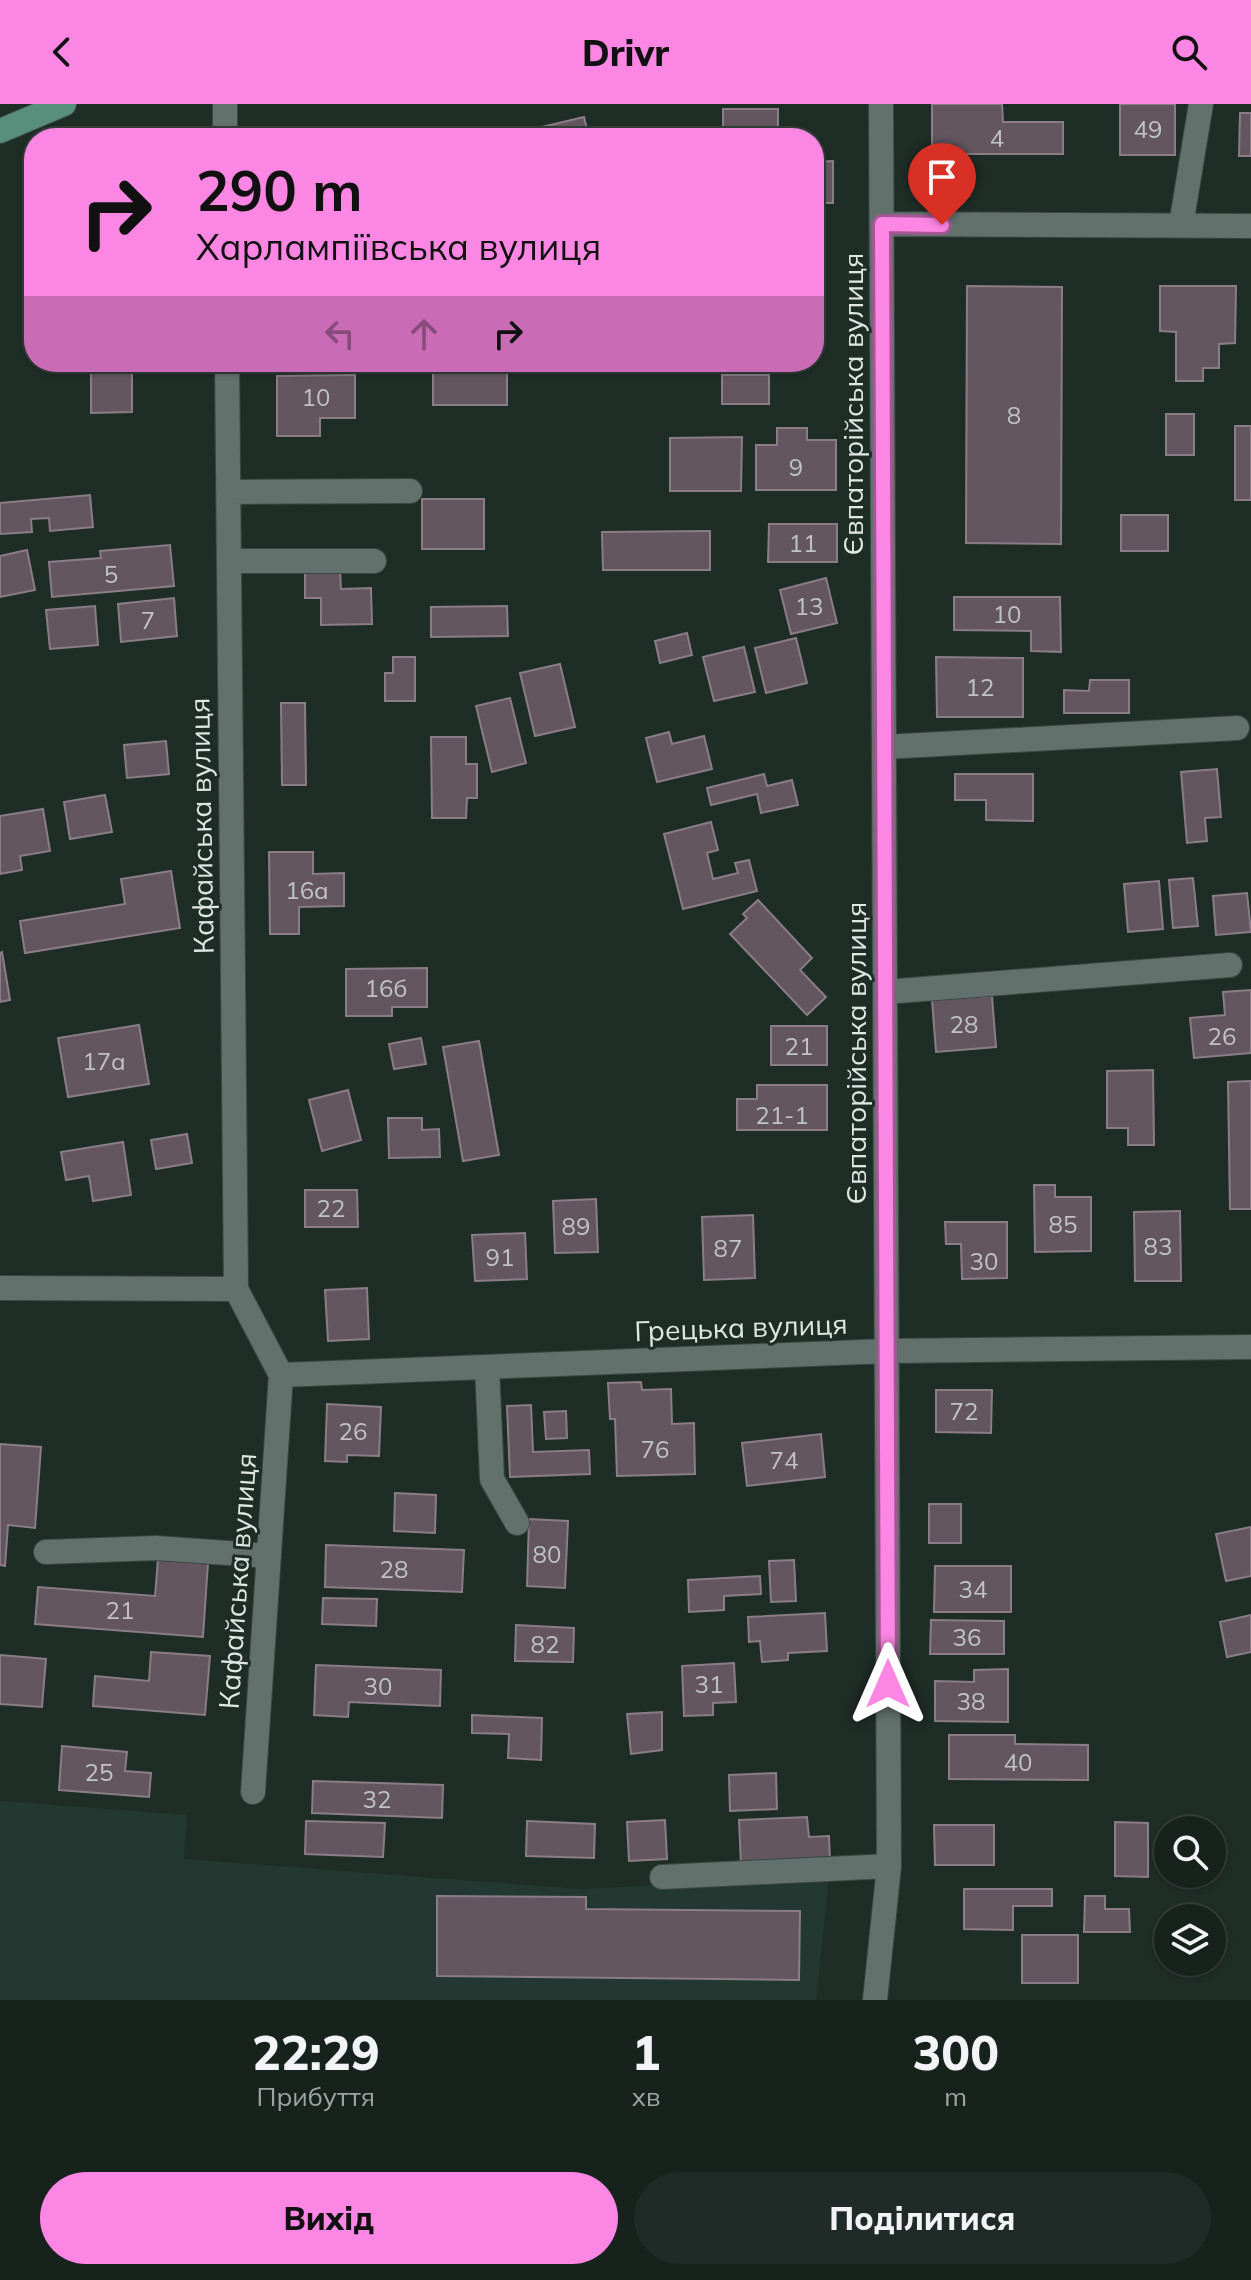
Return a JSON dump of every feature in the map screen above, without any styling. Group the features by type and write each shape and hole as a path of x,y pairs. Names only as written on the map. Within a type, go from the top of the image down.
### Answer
{"main road":[{"path":"0,131 64,104"}],"street":[{"path":"225,104 225,128"},
{"name":"Євпаторійська вулиця","path":"875,2000 889,1866 881,104"},
{"path":"1181,225 1201,104"},
{"path":"882,224 1251,226"},
{"name":"Кафайська вулиця","path":"227,372 236,1289"},
{"path":"229,492 410,491"},
{"path":"229,561 374,561"},
{"path":"884,747 1237,728"},
{"path":"885,992 1230,965"},
{"path":"0,1288 236,1289 281,1375"},
{"name":"Грецька вулиця","path":"281,1375 887,1351 1251,1347"},
{"path":"487,1367 492,1479 517,1523"},
{"name":"Кафайська вулиця","path":"253,1792 281,1375"},
{"path":"46,1552 156,1548 269,1556"},
{"path":"662,1877 889,1866"}],"shaded area":[{"path":"0,1801 187,1815 184,1859 579,1889 829,1877 816,2000 0,2000"}],"building":[{"path":"932,104 1002,104 1003,122 1063,122 1063,154 932,154"},
{"path":"1120,104 1175,104 1175,155 1120,155"},
{"path":"723,109 778,109 778,128 723,128"},
{"path":"1240,113 1251,113 1251,156 1239,156"},
{"path":"584,117 587,128 537,128"},
{"path":"824,161 833,161 833,203 824,203"},
{"path":"967,286 1062,287 1061,544 966,543"},
{"path":"1160,286 1236,286 1235,343 1219,344 1219,368 1203,368 1203,381 1176,381 1176,332 1160,331"},
{"path":"91,372 132,372 132,412 91,413"},
{"path":"433,372 507,372 507,405 433,405"},
{"path":"355,375 355,418 320,418 320,436 277,436 277,376"},
{"path":"722,375 769,375 769,404 722,404"},
{"path":"1166,414 1194,414 1194,455 1166,455"},
{"path":"1235,426 1251,426 1251,500 1235,500"},
{"path":"777,428 807,428 807,440 836,440 836,490 756,490 756,445 777,445"},
{"path":"742,437 741,491 670,491 670,438"},
{"path":"90,495 93,527 50,531 49,518 31,519 32,532 0,534 0,503"},
{"path":"422,499 484,499 484,549 422,549"},
{"path":"1121,515 1168,515 1168,551 1121,551"},
{"path":"769,524 837,524 837,562 768,562"},
{"path":"710,531 710,570 603,570 602,532"},
{"path":"170,545 174,586 52,597 49,562 101,558 100,551"},
{"path":"27,550 35,590 0,597 0,556"},
{"path":"305,570 340,570 341,589 371,588 372,624 321,625 321,598 305,598"},
{"path":"826,578 837,623 791,634 780,590"},
{"path":"954,597 1060,597 1061,652 1031,651 1031,631 954,630"},
{"path":"174,598 177,636 121,642 118,604"},
{"path":"95,606 98,645 50,649 46,610"},
{"path":"507,606 508,636 431,637 431,607"},
{"path":"687,633 692,655 660,663 655,641"},
{"path":"796,638 807,683 766,693 755,648"},
{"path":"744,647 755,692 714,701 703,657"},
{"path":"393,657 415,657 415,701 385,701 385,673 393,673"},
{"path":"936,657 1023,658 1023,717 937,717"},
{"path":"560,664 575,727 535,736 520,673"},
{"path":"1090,680 1129,680 1129,713 1064,713 1064,690 1089,691"},
{"path":"510,698 526,763 492,772 476,706"},
{"path":"281,703 305,703 306,785 282,785"},
{"path":"669,732 672,744 704,736 712,769 657,782 646,738"},
{"path":"431,737 466,737 466,764 477,764 477,798 467,798 466,818 432,818"},
{"path":"166,741 169,774 127,778 124,745"},
{"path":"1217,769 1221,817 1205,818 1207,841 1187,843 1181,772"},
{"path":"764,774 767,786 792,780 798,805 761,813 757,794 711,805 707,788"},
{"path":"955,774 1033,774 1033,821 986,820 986,800 955,800"},
{"path":"105,795 112,832 70,839 64,802"},
{"path":"43,809 50,851 20,856 22,870 0,874 0,816"},
{"path":"711,822 718,850 707,853 713,879 738,873 735,863 749,860 757,891 683,909 664,834"},
{"path":"269,852 313,852 313,874 344,873 344,906 299,907 299,934 270,934"},
{"path":"171,871 180,928 25,953 20,921 125,904 121,879"},
{"path":"1193,878 1198,926 1173,928 1169,880"},
{"path":"1159,881 1163,929 1128,932 1124,884"},
{"path":"1247,893 1251,932 1216,935 1213,896"},
{"path":"758,900 812,958 800,970 826,997 807,1015 730,934 747,918 743,914"},
{"path":"0,953 10,1000 0,1002"},
{"path":"427,968 427,1007 392,1007 392,1016 346,1016 346,969"},
{"path":"1251,990 1251,1053 1194,1058 1190,1018 1225,1015 1223,992"},
{"path":"992,996 996,1047 936,1052 932,1000"},
{"path":"139,1025 149,1084 68,1097 58,1038"},
{"path":"771,1026 827,1026 827,1065 771,1065"},
{"path":"421,1038 426,1064 394,1069 389,1044"},
{"path":"479,1041 499,1155 463,1161 443,1047"},
{"path":"1153,1070 1154,1145 1128,1145 1128,1128 1107,1128 1107,1071"},
{"path":"1251,1081 1251,1209 1230,1209 1228,1082"},
{"path":"757,1085 827,1085 827,1130 737,1130 737,1099 757,1099"},
{"path":"348,1090 361,1140 322,1151 309,1100"},
{"path":"388,1118 422,1118 422,1130 439,1129 440,1157 389,1158"},
{"path":"187,1134 192,1163 156,1169 151,1140"},
{"path":"123,1142 131,1195 93,1201 89,1176 66,1180 61,1152"},
{"path":"1034,1185 1055,1185 1055,1197 1091,1197 1091,1251 1035,1252"},
{"path":"305,1190 357,1190 358,1227 305,1227"},
{"path":"596,1199 598,1252 555,1253 553,1201"},
{"path":"1180,1211 1181,1281 1135,1281 1134,1212"},
{"path":"753,1215 755,1278 704,1280 702,1217"},
{"path":"945,1222 1007,1222 1007,1278 962,1279 961,1244 946,1244"},
{"path":"525,1233 527,1279 475,1281 472,1235"},
{"path":"367,1288 369,1339 328,1341 325,1290"},
{"path":"641,1382 642,1390 671,1389 672,1424 694,1423 695,1474 617,1476 615,1419 610,1419 608,1383"},
{"path":"936,1390 992,1390 991,1433 936,1432"},
{"path":"327,1404 381,1407 379,1456 347,1455 347,1462 325,1461"},
{"path":"531,1405 533,1452 589,1450 590,1474 510,1477 507,1406"},
{"path":"566,1411 567,1438 546,1439 544,1412"},
{"path":"821,1434 825,1477 747,1486 742,1443"},
{"path":"0,1444 41,1447 35,1528 8,1525 5,1566 0,1565"},
{"path":"395,1493 436,1495 435,1533 394,1531"},
{"path":"929,1504 961,1504 961,1543 929,1543"},
{"path":"529,1519 568,1521 565,1588 527,1586"},
{"path":"1251,1527 1251,1576 1226,1581 1216,1534"},
{"path":"326,1545 464,1550 462,1592 325,1587"},
{"path":"158,1559 208,1563 203,1637 35,1624 38,1587 155,1596"},
{"path":"794,1560 796,1601 771,1602 769,1561"},
{"path":"935,1566 1011,1566 1011,1612 934,1612"},
{"path":"760,1576 761,1594 724,1596 724,1610 689,1612 688,1580"},
{"path":"323,1598 377,1599 376,1626 322,1624"},
{"path":"825,1613 827,1651 788,1653 788,1660 762,1662 760,1641 749,1642 748,1617"},
{"path":"1251,1615 1251,1652 1227,1657 1220,1622"},
{"path":"931,1620 1004,1621 1004,1654 930,1654"},
{"path":"516,1625 574,1628 573,1662 515,1661"},
{"path":"151,1652 210,1656 205,1715 93,1706 95,1676 149,1681"},
{"path":"0,1655 46,1659 42,1707 0,1704"},
{"path":"734,1663 736,1702 713,1703 713,1715 684,1716 682,1666"},
{"path":"316,1665 441,1670 440,1706 349,1702 348,1717 314,1715"},
{"path":"1008,1669 1008,1722 935,1721 935,1681 974,1682 974,1670"},
{"path":"662,1712 662,1750 631,1754 627,1714"},
{"path":"472,1715 542,1718 541,1760 508,1758 509,1734 472,1733"},
{"path":"949,1735 1015,1735 1015,1744 1088,1745 1088,1780 949,1779"},
{"path":"62,1746 127,1752 125,1771 151,1773 149,1797 59,1790"},
{"path":"776,1773 777,1809 730,1811 729,1775"},
{"path":"313,1781 443,1785 442,1818 312,1813"},
{"path":"807,1817 809,1837 829,1836 830,1861 741,1865 739,1820"},
{"path":"665,1820 667,1859 629,1861 627,1822"},
{"path":"306,1821 385,1823 383,1857 305,1854"},
{"path":"527,1821 595,1824 594,1858 526,1856"},
{"path":"1115,1822 1148,1823 1148,1877 1115,1876"},
{"path":"934,1825 994,1825 994,1865 935,1865"},
{"path":"964,1889 1052,1889 1052,1906 1013,1906 1013,1930 964,1929"},
{"path":"437,1896 586,1897 586,1909 800,1911 799,1980 437,1976"},
{"path":"1085,1896 1105,1896 1105,1909 1129,1909 1130,1932 1084,1932"},
{"path":"1022,1935 1078,1935 1078,1983 1022,1983"}],"route":[{"path":"888,1684 882,224 942,225"}]}
